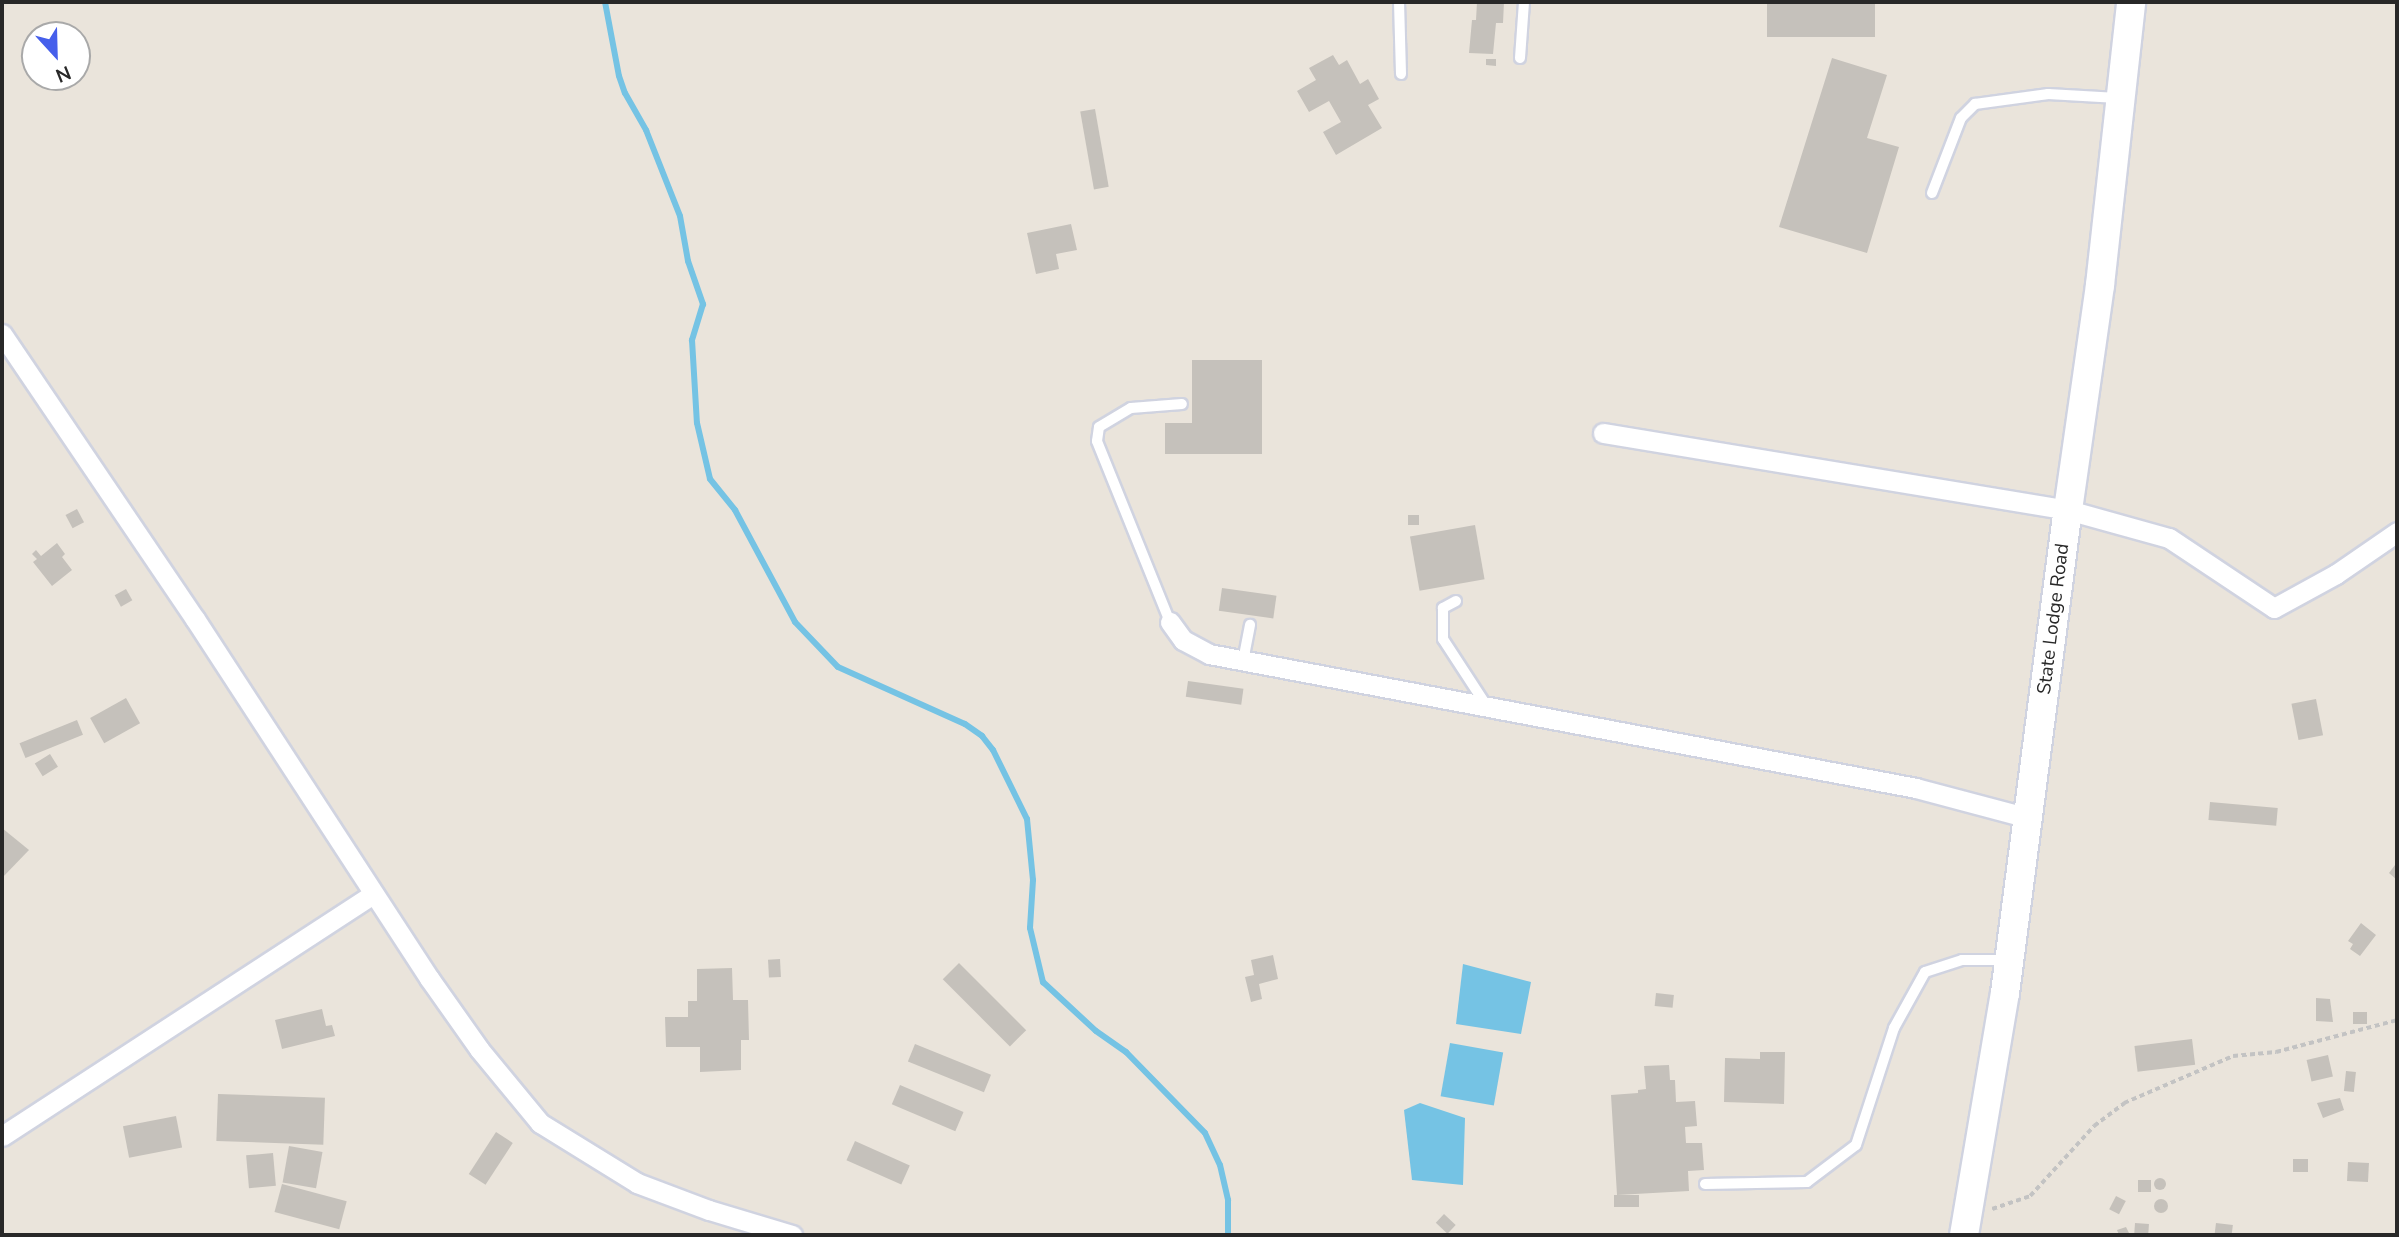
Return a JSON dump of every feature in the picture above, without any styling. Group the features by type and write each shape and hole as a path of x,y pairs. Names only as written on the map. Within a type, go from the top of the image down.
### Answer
{"street":[{"name":"State Lodge Road","path":"1966,1226 2010,960 2100,285 2131,2"},
{"path":"2,334 181,597 373,894 479,1049 540,1123 637,1183 709,1210 792,1235"},
{"path":"1603,433 2068,510 2169,538 2274,608 2336,574 2397,532"},
{"path":"1170,622 1183,640 1209,654 1916,788 2029,818"},
{"path":"2,1136 373,894"}],"lane":[{"path":"1399,2 1401,74"},
{"path":"1520,58 1524,2"},
{"path":"1931,193 1961,118 1975,104 2048,94 2122,98"},
{"path":"1170,622 1097,441 1099,427 1131,408 1182,404"},
{"path":"1456,601 1443,608 1443,639 1487,706"},
{"path":"1242,661 1250,625"},
{"path":"1705,1184 1807,1182 1856,1145 1894,1028 1925,972 1962,960 2010,960"}],"path":[{"path":"1966,1226 2030,1196 2094,1126 2124,1103 2233,1056 2276,1052 2397,1020"}],"water":[{"path":"1463,964 1531,982 1521,1034 1456,1024"},
{"path":"1450,1043 1503,1052 1494,1106 1441,1096"},
{"path":"1420,1103 1465,1118 1463,1185 1412,1180 1404,1110"}],"building":[{"path":"1477,2 1504,2 1503,23 1496,23 1493,54 1469,53 1472,20 1476,20"},
{"path":"1767,2 1875,2 1875,37 1767,37"},
{"path":"1333,55 1339,65 1347,60 1360,84 1368,79 1379,99 1368,105 1382,128 1336,155 1323,132 1341,122 1329,101 1309,112 1297,91 1316,80 1309,68"},
{"path":"1832,58 1887,75 1867,138 1899,147 1867,253 1779,227"},
{"path":"1486,59 1496,59 1496,66 1486,65"},
{"path":"1095,109 1109,187 1094,189 1080,112"},
{"path":"1071,224 1077,250 1056,254 1059,269 1036,274 1027,233"},
{"path":"1192,360 1262,360 1262,454 1165,454 1165,423 1192,423"},
{"path":"77,509 84,522 73,528 66,515"},
{"path":"1408,515 1419,515 1419,525 1408,525"},
{"path":"1475,525 1485,579 1420,591 1410,536"},
{"path":"57,543 65,554 62,557 72,570 52,586 33,562 37,559 32,554 36,550 41,556"},
{"path":"1222,588 1276,596 1273,618 1219,611"},
{"path":"126,589 132,600 121,607 115,595"},
{"path":"1188,681 1243,689 1241,705 1186,697"},
{"path":"126,698 140,723 104,743 90,718"},
{"path":"2316,699 2323,735 2299,740 2291,704"},
{"path":"77,720 83,735 26,758 20,743"},
{"path":"50,754 58,767 43,776 35,764"},
{"path":"2210,802 2278,808 2276,826 2208,820"},
{"path":"2,828 29,850 2,878"},
{"path":"2395,865 2397,867 2397,880 2389,873"},
{"path":"2361,923 2376,935 2360,956 2350,949 2353,944 2348,941"},
{"path":"1273,955 1278,979 1259,984 1262,999 1251,1002 1245,977 1254,975 1251,960"},
{"path":"780,959 781,977 769,978 768,960"},
{"path":"959,963 1026,1030 1010,1046 943,979"},
{"path":"732,968 733,1000 748,1000 749,1040 741,1040 741,1070 700,1072 700,1047 666,1047 665,1017 688,1017 688,1001 697,1001 697,969"},
{"path":"1656,993 1674,995 1673,1008 1655,1006"},
{"path":"2316,998 2330,999 2333,1022 2316,1021"},
{"path":"322,1009 326,1026 332,1025 335,1036 282,1049 275,1020"},
{"path":"2353,1012 2367,1012 2367,1024 2353,1024"},
{"path":"2192,1039 2195,1065 2138,1072 2134,1046"},
{"path":"915,1044 991,1075 984,1092 908,1062"},
{"path":"1760,1052 1785,1052 1784,1104 1724,1102 1725,1058 1760,1059"},
{"path":"2328,1055 2333,1076 2312,1081 2307,1060"},
{"path":"1669,1065 1670,1080 1675,1080 1676,1102 1695,1101 1697,1126 1685,1127 1686,1143 1702,1143 1704,1170 1688,1171 1689,1191 1617,1195 1611,1095 1638,1093 1638,1090 1646,1089 1644,1066"},
{"path":"2346,1071 2356,1072 2354,1092 2344,1091"},
{"path":"900,1085 964,1112 955,1131 892,1104"},
{"path":"218,1094 325,1098 323,1145 216,1141"},
{"path":"2340,1098 2344,1110 2323,1118 2317,1103"},
{"path":"176,1116 182,1147 129,1158 123,1126"},
{"path":"496,1132 513,1143 486,1185 469,1174"},
{"path":"855,1141 910,1165 901,1185 846,1160"},
{"path":"289,1146 322,1152 316,1188 283,1182"},
{"path":"273,1153 276,1186 249,1188 246,1155"},
{"path":"2293,1159 2308,1159 2308,1172 2293,1172"},
{"path":"2348,1162 2369,1163 2368,1182 2347,1181"},
{"path":"2160,1178 2166,1184 2160,1190 2154,1184"},
{"path":"2138,1180 2151,1180 2151,1192 2138,1192"},
{"path":"282,1184 347,1201 339,1229 274,1212"},
{"path":"1614,1195 1639,1195 1639,1207 1614,1207"},
{"path":"2116,1196 2126,1201 2119,1214 2109,1209"},
{"path":"2158,1199 2164,1199 2168,1206 2164,1213 2158,1213 2154,1209 2154,1203"},
{"path":"1444,1214 1456,1225 1448,1234 1436,1223"},
{"path":"2135,1223 2149,1224 2148,1235 2134,1235"},
{"path":"2216,1223 2233,1225 2232,1235 2215,1233"},
{"path":"2126,1227 2130,1235 2119,1235 2117,1230"}],"waterway":[{"path":"605,2 619,76 625,93 646,130 680,216 688,261 703,304 692,340 697,423 710,479 735,510 795,622 838,667 965,724 982,736 993,750 1027,819 1033,880 1030,928 1043,982 1096,1031 1126,1052 1205,1133 1220,1165 1228,1200 1228,1235"}]}
